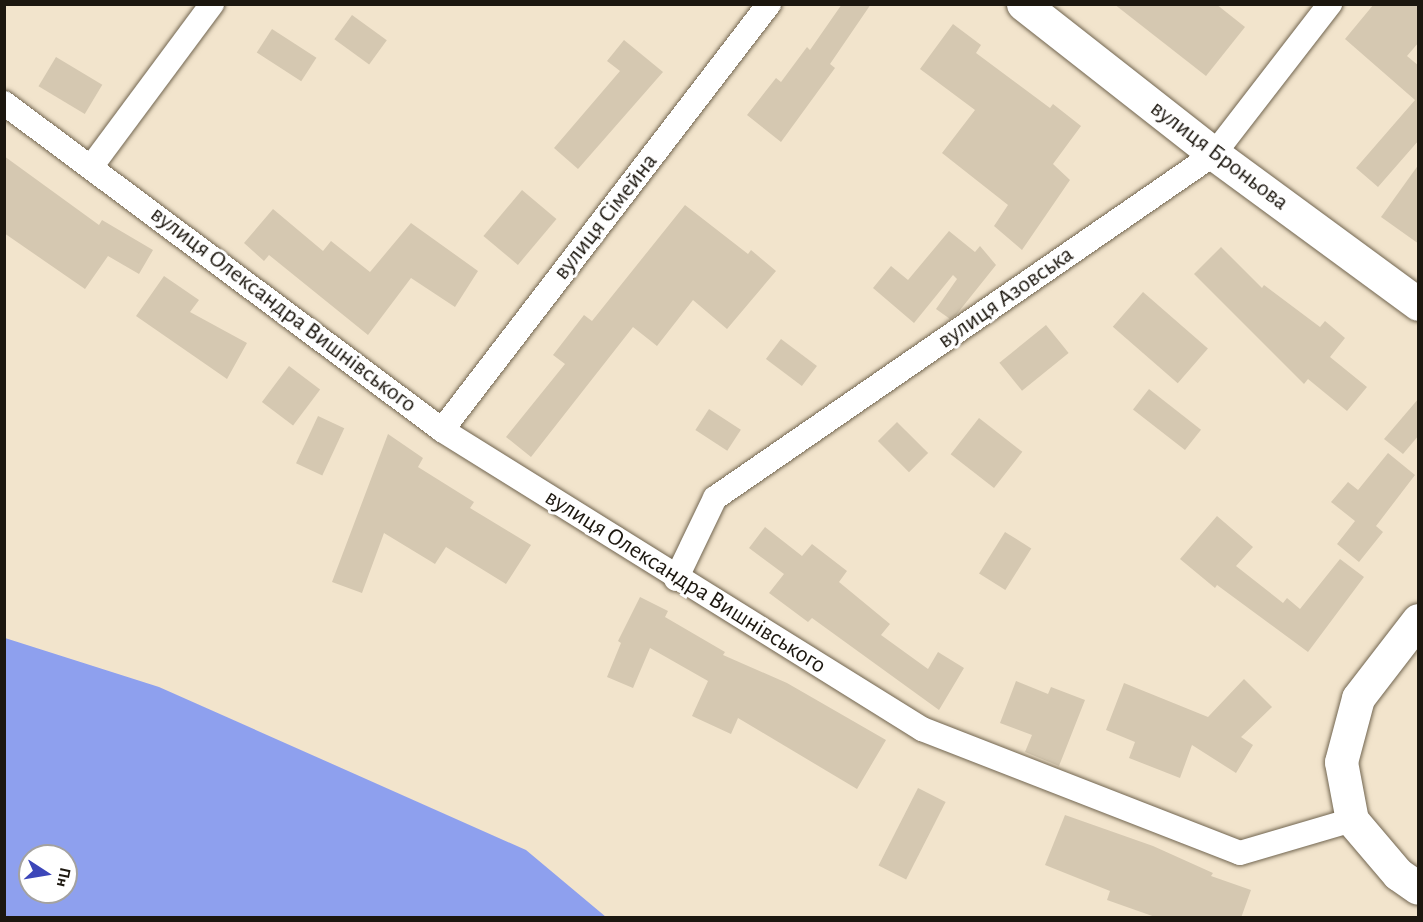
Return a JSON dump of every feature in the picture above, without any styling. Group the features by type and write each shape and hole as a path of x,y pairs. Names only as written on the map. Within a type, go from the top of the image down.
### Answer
{"street":[{"path":"91,166 212,4"},
{"name":"вулиця Сімейна","path":"442,429 769,4"},
{"name":"вулиця Броньова","path":"1023,4 1214,153 1419,304"},
{"name":"вулиця Азовська","path":"676,579 715,498 1214,153 1330,4"},
{"name":"вулиця Олександра Вишнівського","path":"4,103 442,429 676,579 922,729 1240,853 1352,820"},
{"path":"1419,620 1358,698 1341,762 1352,820 1398,874 1419,888"}],"shaded area":[{"path":"5,638 159,687 526,850 606,917 5,917"}],"building":[{"path":"842,4 871,4 830,64 835,68 781,142 747,115 776,78 781,82 807,47 810,50"},
{"path":"1114,4 1216,4 1245,27 1206,76"},
{"path":"1374,4 1419,4 1419,42 1407,56 1419,66 1419,140 1378,187 1356,168 1415,100 1345,39"},
{"path":"352,15 387,40 369,65 334,39"},
{"path":"953,24 981,45 976,53 1050,108 1053,104 1081,126 1053,164 1070,180 1022,250 994,226 1008,205 942,153 975,110 920,69"},
{"path":"272,29 316,58 301,81 257,52"},
{"path":"624,40 663,72 578,169 554,148 620,71 607,61"},
{"path":"56,57 102,85 85,114 38,86"},
{"path":"4,156 99,225 102,220 153,250 139,274 108,256 85,289 4,233"},
{"path":"1419,164 1419,244 1381,217"},
{"path":"522,190 556,219 518,265 483,236"},
{"path":"685,205 748,254 751,250 776,271 727,329 693,300 657,346 633,327 531,457 506,437 565,364 553,355 584,315 592,321"},
{"path":"273,209 323,251 331,241 370,272 411,223 478,271 455,307 411,278 368,335 269,255 264,261 244,243"},
{"path":"949,231 975,252 980,246 996,265 956,315 950,319 936,309 957,279 953,275 914,323 873,288 891,266 908,280"},
{"path":"1221,247 1262,288 1264,285 1320,327 1325,321 1345,338 1330,357 1367,387 1347,411 1308,379 1304,384 1194,274"},
{"path":"164,276 199,300 190,312 247,343 227,379 136,316"},
{"path":"1143,292 1208,348 1178,383 1113,327"},
{"path":"1046,325 1069,353 1022,391 999,363"},
{"path":"781,339 817,366 802,386 766,359"},
{"path":"289,366 320,389 293,425 262,402"},
{"path":"1149,389 1201,430 1185,450 1133,409"},
{"path":"1419,398 1419,435 1403,454 1384,439"},
{"path":"709,409 741,430 727,451 695,430"},
{"path":"318,416 344,428 322,475 296,463"},
{"path":"979,418 1022,452 994,488 951,454"},
{"path":"897,422 928,453 909,472 878,441"},
{"path":"388,434 423,458 418,467 474,502 470,508 531,545 506,584 446,547 435,564 384,533 362,593 332,582"},
{"path":"1388,453 1415,475 1376,526 1383,532 1359,562 1337,544 1355,521 1331,502 1348,482 1358,490"},
{"path":"1217,516 1253,547 1236,566 1283,603 1287,598 1300,609 1340,559 1364,577 1308,652 1217,585 1215,588 1180,559"},
{"path":"765,527 802,556 812,544 847,571 839,582 890,624 881,635 928,669 938,652 964,668 939,710 812,618 808,622 769,593 784,574 749,548"},
{"path":"1005,532 1031,548 1005,590 979,574"},
{"path":"640,597 668,611 665,617 725,652 723,655 787,683 886,740 857,789 738,718 731,734 692,716 708,681 650,648 633,688 607,677 621,643 618,641"},
{"path":"1244,679 1272,707 1241,737 1253,745 1236,773 1192,745 1180,778 1129,758 1135,742 1106,730 1124,683 1208,717"},
{"path":"1016,681 1048,694 1051,687 1085,700 1059,766 1025,752 1032,735 1000,723"},
{"path":"918,788 946,802 906,880 879,866"},
{"path":"1065,815 1153,846 1213,873 1211,876 1251,890 1241,918 1158,918 1107,900 1110,891 1045,865"}]}
